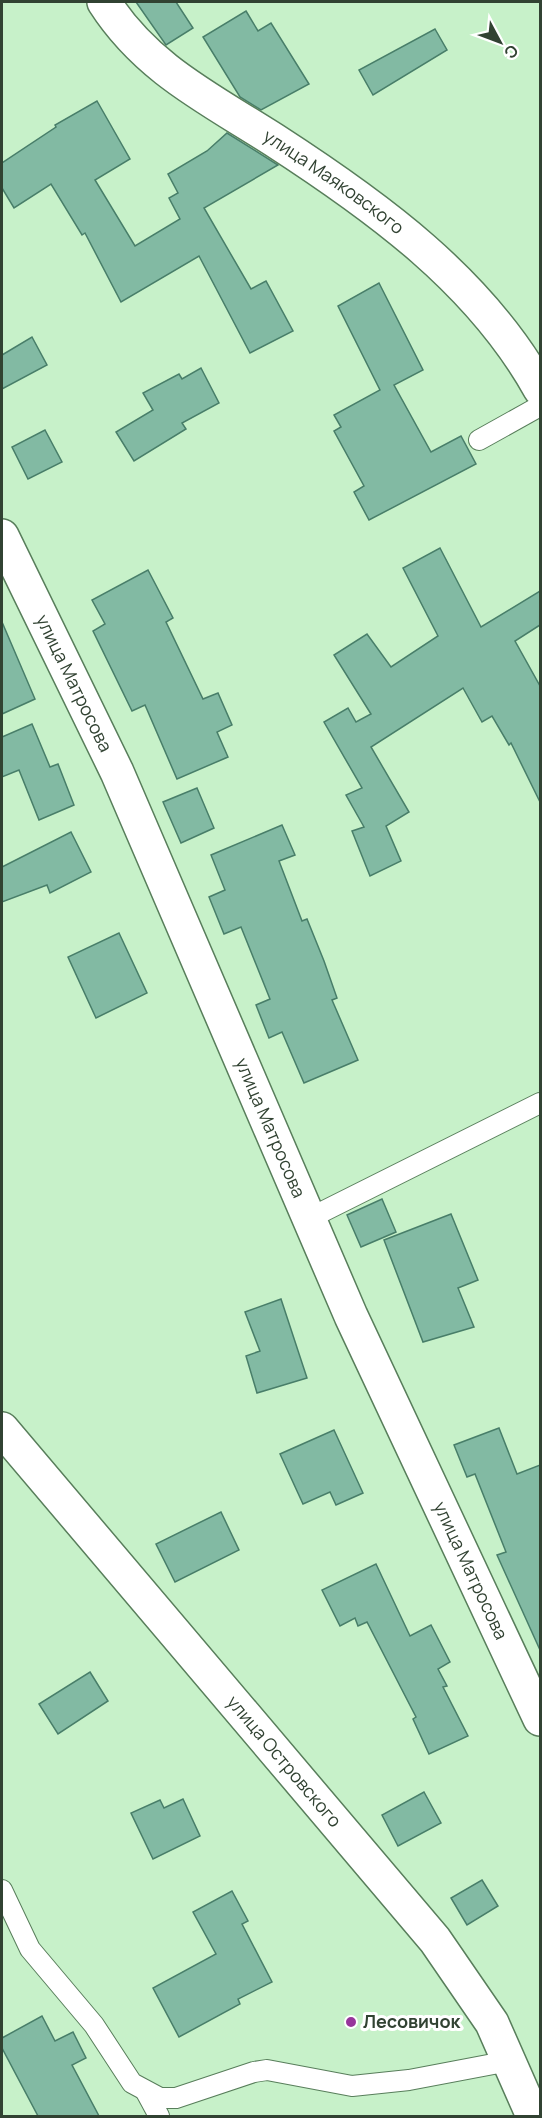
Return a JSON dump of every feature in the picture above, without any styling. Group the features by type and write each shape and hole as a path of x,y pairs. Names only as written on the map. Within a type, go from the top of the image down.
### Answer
{"street":[{"name":"улица Маяковского","path":"104,2 130,38 157,64 196,93 350,189 415,243 482,306 522,355 540,389"},
{"name":"улица Матросова","path":"2,536 117,772 351,1316 540,1719"},
{"name":"улица Островского","path":"2,1429 435,1940 492,2023 535,2114"}],"lane":[{"path":"479,440 540,406"},
{"path":"310,1218 540,1103"},
{"path":"2,1892 30,1949 94,2025 128,2077 146,2092 160,2098 176,2098 254,2072 267,2070 352,2085 374,2085 509,2061"},
{"path":"146,2092 159,2116"}],"building":[{"path":"136,2 176,2 193,28 166,45"},
{"path":"246,11 258,31 271,23 309,84 261,110 240,97 203,37"},
{"path":"435,29 447,50 373,95 359,70"},
{"path":"97,101 130,159 95,180 135,246 180,219 169,198 178,193 168,174 207,151 227,133 278,165 204,208 251,289 266,281 293,331 250,353 199,256 121,302 85,233 82,235 51,184 14,208 2,188 2,163 56,127 55,125"},
{"path":"379,283 423,370 394,385 431,452 461,436 476,464 369,520 354,492 364,486 334,431 341,427 334,415 380,390 338,306"},
{"path":"32,337 47,365 2,389 2,355"},
{"path":"201,368 219,403 182,423 186,429 134,461 116,432 153,410 143,393 179,374 182,379"},
{"path":"45,430 62,462 28,479 12,447"},
{"path":"440,548 481,627 540,591 540,625 515,641 540,686 540,802 511,743 509,745 492,716 482,722 463,688 371,747 409,812 386,826 401,861 370,876 352,831 364,827 346,795 362,788 324,722 348,708 356,722 371,714 334,655 367,634 391,667 438,636 403,568"},
{"path":"148,570 173,618 166,622 203,699 218,693 232,725 217,732 228,757 177,779 145,705 132,711 93,631 105,624 92,600"},
{"path":"2,622 35,699 2,714"},
{"path":"32,724 50,767 58,764 74,805 39,820 19,770 2,777 2,737"},
{"path":"197,788 214,828 181,843 163,802"},
{"path":"282,825 295,855 279,861 302,921 307,919 324,961 337,998 332,1000 358,1060 304,1083 282,1032 269,1038 256,1005 270,999 241,927 224,934 209,897 225,890 211,855"},
{"path":"71,832 91,872 50,893 47,885 2,902 2,867"},
{"path":"119,933 147,993 96,1018 68,957"},
{"path":"382,1199 396,1232 361,1247 347,1215"},
{"path":"451,1214 478,1280 458,1288 474,1327 423,1342 384,1240"},
{"path":"281,1299 307,1378 257,1393 246,1356 260,1351 245,1312"},
{"path":"499,1428 517,1474 540,1465 540,1650 497,1555 506,1552 475,1474 467,1477 454,1445"},
{"path":"334,1430 363,1493 336,1505 330,1492 303,1504 280,1454"},
{"path":"221,1512 239,1550 175,1582 156,1544"},
{"path":"376,1564 410,1636 431,1625 450,1662 438,1669 447,1686 443,1687 468,1736 429,1754 413,1719 416,1717 367,1622 358,1626 355,1618 340,1626 322,1590"},
{"path":"90,1672 108,1701 58,1734 39,1704"},
{"path":"424,1792 441,1823 398,1846 382,1815"},
{"path":"183,1799 200,1836 153,1859 131,1813 160,1800 164,1808"},
{"path":"482,1880 498,1906 467,1925 451,1898"},
{"path":"232,1891 248,1921 242,1924 272,1982 238,1999 240,2004 179,2037 153,1988 216,1954 193,1912"},
{"path":"42,2016 55,2041 73,2032 86,2058 72,2065 99,2116 38,2116 2,2048 2,2038"}],"place":[{"name":"Лесовичок","path":"351,2022"}]}
